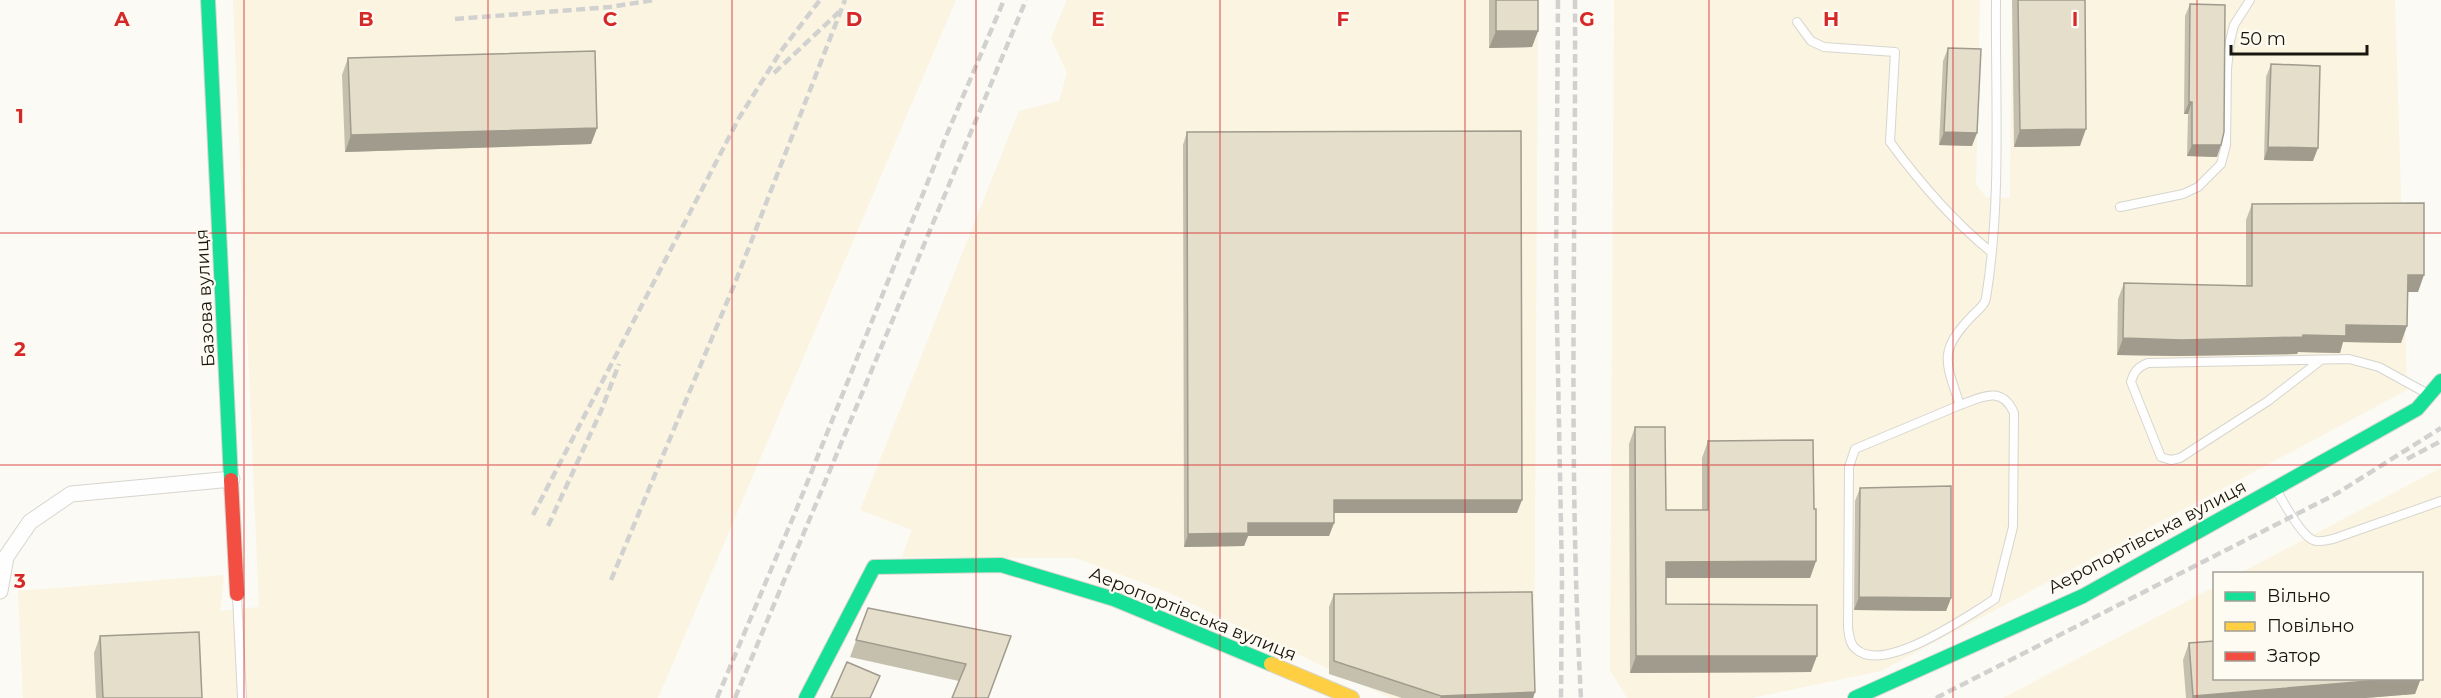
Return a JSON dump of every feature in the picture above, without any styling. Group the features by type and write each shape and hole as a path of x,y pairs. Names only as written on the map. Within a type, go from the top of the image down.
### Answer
{"street":[{"name":"Базова вулиця","path":"208,0 237,594"},
{"name":"Аеропортівська вулиця","path":"1855,698 2083,596 2417,409 2441,381"},
{"path":"0,591 6,557 30,522 71,494 232,479"},
{"name":"Аеропортівська вулиця","path":"806,698 874,567 1001,565 1114,599 1352,698"}],"lane":[{"path":"1960,405 1946,365 1949,347 1958,331 1986,301 1995,216 1995,0"},
{"path":"2120,207 2183,195 2198,187 2221,164 2226,145 2227,69 2230,41 2234,25 2250,0"},
{"path":"1797,22 1811,41 1824,47 1895,52 1890,142 1943,208 1965,231 1991,252"},
{"path":"2321,360 2268,401 2180,458 2171,460 2161,457 2131,382 2133,373 2148,363 2349,359 2379,367 2430,395"},
{"path":"1987,395 1996,395 2011,405 2014,413 2013,527 1995,598 1952,625 1907,648 1876,656 1866,654 1855,649 1848,628 1849,466 1851,458 1855,449 1960,405 1987,395"},
{"path":"2275,488 2292,516 2311,540 2318,541 2332,539 2441,501"},
{"path":"237,594 242,698"}],"shaded area":[{"path":"233,0 956,0 658,698 23,698 18,591 224,575 220,611 259,607"},
{"path":"1067,0 1538,0 1534,698 1390,698 1167,592 1076,558 902,557 912,530 860,510 1019,111 1059,101 1067,73 1051,38"},
{"path":"1614,0 1980,0 1976,184 1986,197 2010,198 2012,0 2395,0 2407,390 1881,671 1752,698 1627,698 1610,670"},
{"path":"2441,468 2441,698 2003,698 2213,588 2213,680 2423,680 2423,572 2242,572"}],"building":[{"path":"1496,0 1538,0 1538,31 1496,31"},
{"path":"2018,0 2085,0 2086,129 2020,130"},
{"path":"2190,4 2225,5 2224,132 2221,145 2192,145 2192,102 2189,102"},
{"path":"1948,48 1981,49 1977,133 1944,132"},
{"path":"595,51 597,128 351,135 348,58"},
{"path":"2271,64 2320,66 2318,148 2268,147"},
{"path":"1521,131 1522,500 1334,500 1334,523 1248,523 1248,533 1188,534 1187,132"},
{"path":"2424,203 2424,275 2408,275 2407,326 2346,325 2346,336 2303,335 2303,337 2182,340 2123,338 2124,283 2252,286 2252,204"},
{"path":"1635,427 1665,427 1666,510 1708,510 1708,441 1813,440 1816,561 1666,562 1666,604 1817,605 1817,656 1636,656"},
{"path":"1951,486 1951,598 1859,597 1860,488"},
{"path":"1532,592 1535,692 1441,696 1334,661 1334,594"},
{"path":"868,608 1011,636 988,698 952,698 966,664 856,640"},
{"path":"199,632 202,698 103,698 100,636"},
{"path":"2213,641 2213,680 2381,680 2193,696 2189,643"},
{"path":"847,662 880,676 870,698 831,698"}],"railway":[{"path":"455,19 610,7 654,0"},
{"path":"533,515 739,118 781,51 820,0"},
{"path":"611,580 737,278 845,0"},
{"path":"717,698 1004,0"},
{"path":"735,698 1026,0"},
{"path":"1558,0 1556,272 1562,576 1561,698"},
{"path":"1575,0 1574,437 1581,698"},
{"path":"774,73 839,12"},
{"path":"548,526 601,411 619,364"},
{"path":"1936,698 2336,494 2441,428"},
{"path":"2407,459 2441,441"}],"traffic: fast":[{"path":"208,0 231,480"},
{"path":"1855,698 2083,596 2417,409 2441,381"},
{"path":"806,698 874,567 1001,565 1114,599 1271,664"}],"traffic: slow":[{"path":"1271,664 1352,698"}],"traffic: jam":[{"path":"231,480 237,594"}]}
